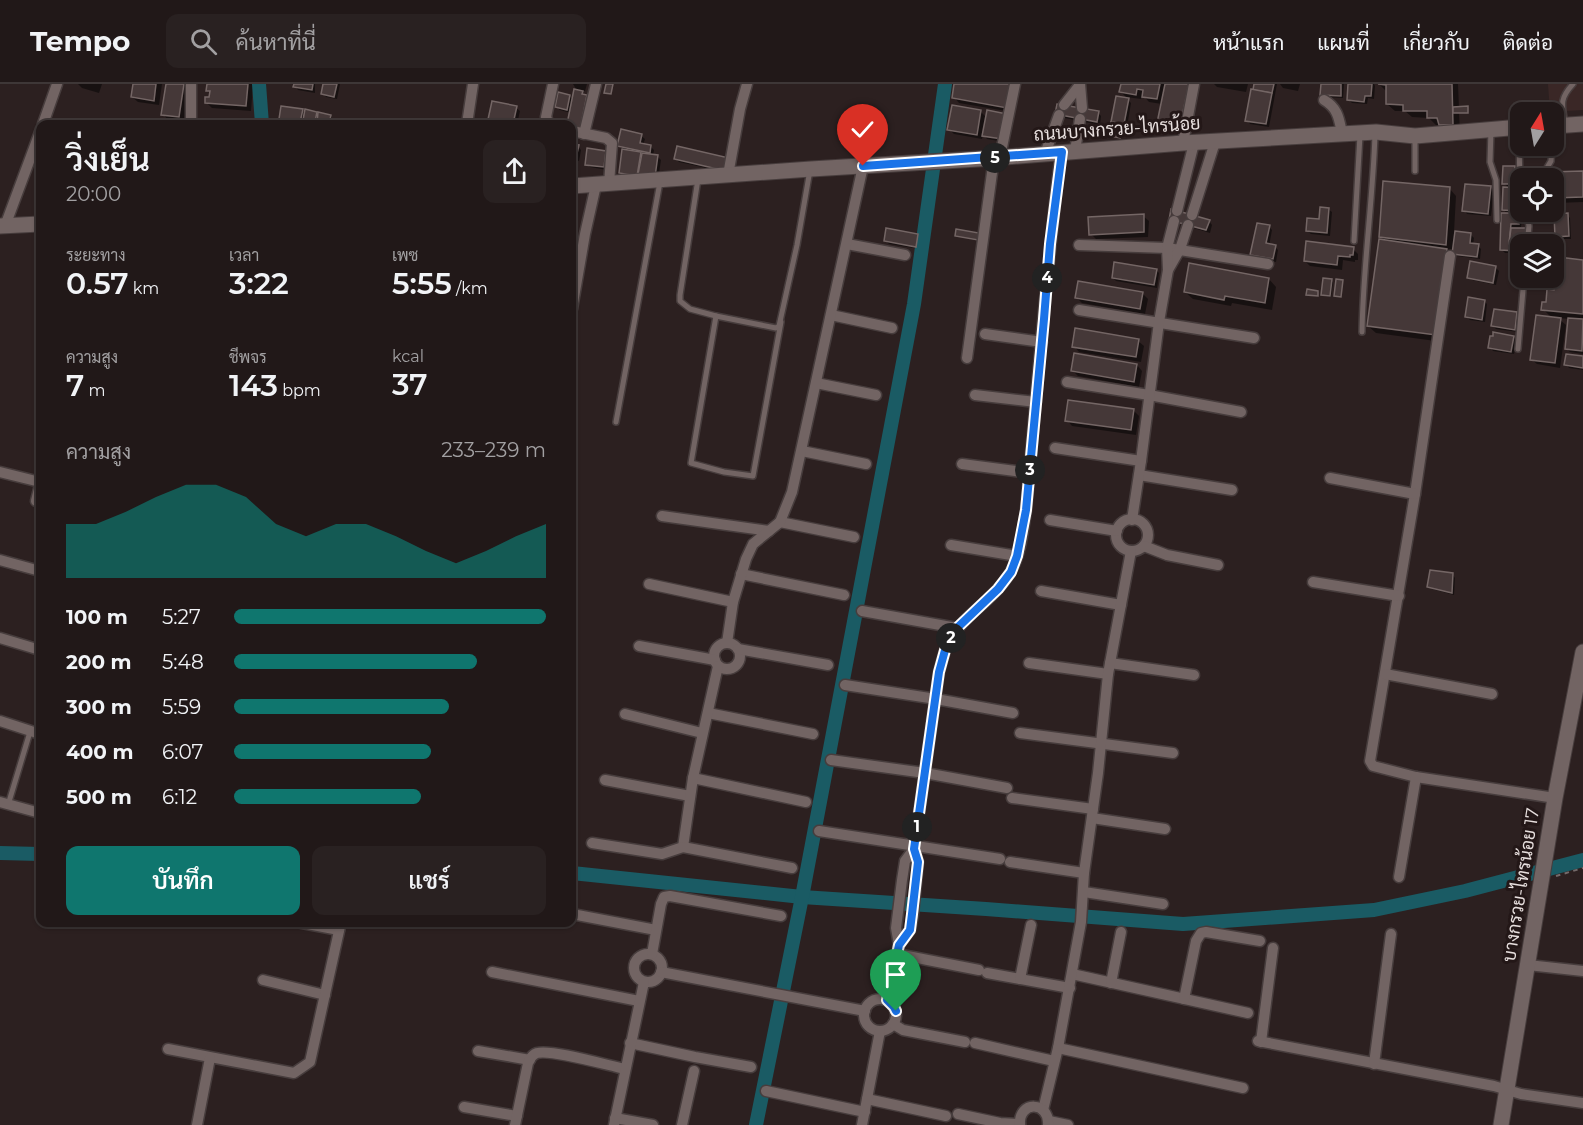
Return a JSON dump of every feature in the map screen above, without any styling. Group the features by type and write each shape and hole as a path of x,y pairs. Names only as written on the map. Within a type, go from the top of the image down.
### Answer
{"main road":[{"path":"1564,125 1583,124"},
{"name":"ถนนบางกรวย-ไทรน้อย","path":"576,186 1342,133 1376,132 1414,136 1510,129"},
{"path":"2,226 36,224"},
{"name":"บางกรวย-ไทรน้อย 17","path":"1501,1125 1555,798 1583,652"}],"street":[{"path":"44,120 57,84"},
{"path":"190,120 191,84"},
{"path":"468,120 473,84"},
{"path":"547,120 553,84"},
{"path":"584,134 596,84"},
{"path":"729,175 740,109 747,84"},
{"path":"967,358 997,158 1015,84"},
{"path":"1132,520 1168,270 1167,248 1176,216 1189,143 1194,84"},
{"path":"1046,154 1062,110 1080,85"},
{"path":"898,950 910,930 918,862 915,847 939,672 947,643 957,628 998,589 1011,572 1017,556 1030,473 1050,244 1068,152 1081,114 1080,85"},
{"path":"1324,100 1336,111 1342,133"},
{"path":"576,132 606,138 612,143 576,292"},
{"path":"2,226 36,142"},
{"path":"1168,270 1180,249 1215,142"},
{"path":"727,643 733,602 753,544 780,522 792,492 863,166"},
{"path":"847,244 905,255"},
{"path":"1079,245 1180,249 1268,264"},
{"path":"1450,256 1415,494 1370,761 1379,769 1416,777 1555,798"},
{"path":"1079,310 1254,338"},
{"path":"831,315 892,328"},
{"path":"985,334 1042,342"},
{"path":"1066,381 1241,412"},
{"path":"816,383 876,395"},
{"path":"975,395 1036,402"},
{"path":"1055,448 1141,461"},
{"path":"802,451 866,464"},
{"path":"962,464 1030,473"},
{"path":"0,472 36,483"},
{"path":"1139,475 1232,490"},
{"path":"1330,478 1415,494"},
{"path":"662,516 769,531"},
{"path":"1050,520 1117,531"},
{"path":"1126,521 1139,521 1148,532 1148,540 1138,550 1124,549 1119,544 1117,531 1126,521"},
{"path":"780,522 854,537"},
{"path":"951,545 1017,556"},
{"path":"1144,546 1167,555 1218,565"},
{"path":"1043,1110 1058,1048 1081,922 1084,873 1109,668 1131,551"},
{"path":"0,560 36,570"},
{"path":"741,574 844,595"},
{"path":"1313,582 1398,596"},
{"path":"649,584 733,602"},
{"path":"1041,591 1121,605"},
{"path":"862,611 957,628"},
{"path":"0,638 36,649"},
{"path":"683,847 693,778 717,663 714,654 717,649 727,643 738,649 828,665"},
{"path":"639,646 717,663 724,669 730,669 739,661 738,649"},
{"path":"1029,663 1194,675"},
{"path":"1385,674 1492,694"},
{"path":"845,685 1013,713"},
{"path":"708,713 813,734"},
{"path":"624,714 702,734"},
{"path":"0,721 35,733"},
{"path":"1020,733 1173,753"},
{"path":"831,760 925,773 1165,829"},
{"path":"1399,877 1416,777"},
{"path":"693,778 806,802"},
{"path":"605,780 690,796"},
{"path":"4,803 36,812"},
{"path":"819,831 1084,873"},
{"path":"592,843 662,854 683,847 792,868"},
{"path":"887,1000 898,950 897,914 905,861 915,847"},
{"path":"1084,892 1163,904"},
{"path":"652,954 662,899 670,896 781,916"},
{"path":"576,915 656,930"},
{"path":"1020,979 1031,925"},
{"path":"168,1049 294,1073 310,1062 340,927"},
{"path":"1111,983 1121,932"},
{"path":"1184,999 1196,941 1202,933 1260,941"},
{"path":"1374,1064 1392,934"},
{"path":"1273,948 1259,1042 1494,1086 1521,1094 1583,1103"},
{"path":"898,950 983,971 1070,988"},
{"path":"652,954 660,961 661,972 655,980 644,982 635,975 634,964 641,956 652,954"},
{"path":"1528,965 1583,971"},
{"path":"492,972 639,1001"},
{"path":"661,972 864,1011"},
{"path":"1072,974 1248,1013"},
{"path":"263,980 325,995"},
{"path":"644,982 615,1121 653,1125"},
{"path":"873,1000 887,1000 896,1011 895,1020 889,1028 876,1030 868,1025 864,1011 873,1000"},
{"path":"893,1024 903,1030 1054,1061"},
{"path":"862,1125 880,1031"},
{"path":"630,1042 750,1067"},
{"path":"1058,1048 1244,1088"},
{"path":"478,1050 530,1060"},
{"path":"464,1107 516,1120 531,1056 536,1053 550,1052 625,1069"},
{"path":"197,1125 210,1058"},
{"path":"682,1125 694,1071"},
{"path":"766,1091 865,1112"},
{"path":"867,1099 1000,1123 1020,1124 1022,1114 1034,1107 1046,1113 1048,1123 1068,1125"}],"lane":[{"path":"1562,102 1564,93 1573,84"},
{"path":"1491,130 1490,162 1496,180 1497,220"},
{"path":"1362,332 1376,132"},
{"path":"1354,241 1360,133"},
{"path":"1414,136 1415,171"},
{"path":"716,316 691,463 744,476 753,476 811,169"},
{"path":"698,177 680,301 690,309 716,316 776,328 781,322"},
{"path":"615,422 660,180"},
{"path":"1518,349 1523,288"},
{"path":"4,803 35,733"}],"path":[{"path":"1542,878 1583,868"}],"shaded area":[{"path":"1548,84 1583,84 1583,110 1564,111 1564,102 1549,102"}],"building":[{"path":"133,84 156,84 154,101 131,97"},
{"path":"166,84 184,84 179,117 161,115"},
{"path":"207,84 248,84 246,106 205,103 205,97 209,97 210,91 206,91"},
{"path":"294,84 313,84 312,90 293,87"},
{"path":"323,84 337,84 334,97 321,94"},
{"path":"606,84 613,84 611,94 604,93"},
{"path":"954,84 1011,84 1007,108 952,98"},
{"path":"1121,84 1160,84 1157,99 1142,97 1143,90 1137,89 1136,95 1119,92"},
{"path":"1165,84 1189,84 1181,121 1157,123"},
{"path":"1254,84 1274,84 1272,93 1253,90"},
{"path":"1321,84 1341,84 1341,96 1320,95"},
{"path":"1348,84 1372,84 1371,96 1365,96 1364,102 1347,100"},
{"path":"1378,84 1452,84 1453,125 1439,125 1437,118 1427,118 1427,111 1403,111 1403,105 1386,104 1386,85"},
{"path":"574,89 583,91 582,94 587,95 580,130 576,130 576,120 568,120"},
{"path":"1251,89 1272,93 1266,124 1245,121"},
{"path":"558,92 570,95 567,110 555,107"},
{"path":"1116,96 1129,98 1124,124 1111,122"},
{"path":"492,101 517,106 514,120 488,120"},
{"path":"1057,104 1099,111 1097,122 1055,114"},
{"path":"952,105 981,110 977,135 947,130"},
{"path":"281,106 303,109 301,120 279,119"},
{"path":"1468,106 1468,113 1453,113 1453,107"},
{"path":"305,109 317,112 315,120 303,120"},
{"path":"987,110 1007,114 1002,139 982,136"},
{"path":"318,112 331,115 330,120 317,120"},
{"path":"1111,122 1123,124 1120,138 1109,136"},
{"path":"621,129 642,134 640,143 651,145 650,153 617,146"},
{"path":"677,146 729,158 726,171 674,159"},
{"path":"587,148 606,151 604,167 585,165"},
{"path":"622,149 641,152 637,176 619,173"},
{"path":"642,153 658,155 655,177 638,174"},
{"path":"1503,166 1515,166 1515,168 1510,168 1510,184 1502,184"},
{"path":"1583,171 1583,197 1564,198 1564,172"},
{"path":"1383,181 1450,187 1446,245 1379,237"},
{"path":"1465,184 1491,186 1488,214 1462,211"},
{"path":"1503,187 1510,187 1510,211 1502,210"},
{"path":"1320,207 1329,208 1327,233 1306,231 1307,218 1319,219"},
{"path":"1171,209 1210,220 1206,230 1169,220"},
{"path":"1501,213 1510,213 1510,222 1519,222 1519,224 1511,224 1510,251 1500,250"},
{"path":"1564,213 1568,213 1569,236 1555,234 1554,222 1564,222"},
{"path":"1144,214 1144,232 1089,235 1088,217"},
{"path":"1257,223 1270,225 1266,243 1276,245 1273,259 1250,255"},
{"path":"886,228 918,234 916,247 884,241"},
{"path":"1511,228 1527,228 1527,234 1510,234"},
{"path":"956,229 979,233 978,240 955,236"},
{"path":"1455,231 1471,233 1470,243 1479,244 1477,257 1452,254"},
{"path":"1379,239 1447,249 1436,335 1367,326"},
{"path":"1306,241 1354,247 1353,255 1338,256 1337,265 1304,261"},
{"path":"1564,258 1583,260 1583,314 1541,310 1542,302 1546,302 1547,289 1554,290 1554,288 1564,288"},
{"path":"1470,261 1496,266 1493,283 1467,278"},
{"path":"1114,262 1157,269 1154,285 1112,278"},
{"path":"1189,263 1269,278 1265,303 1225,296 1224,300 1184,292"},
{"path":"1323,278 1332,279 1330,296 1321,295"},
{"path":"1336,279 1343,280 1341,297 1334,296"},
{"path":"1078,281 1143,292 1140,309 1075,298"},
{"path":"1307,289 1318,291 1318,296 1306,295"},
{"path":"1468,297 1485,300 1482,320 1465,317"},
{"path":"1494,309 1517,312 1515,330 1491,326"},
{"path":"1536,315 1561,318 1555,363 1530,360"},
{"path":"1568,318 1583,319 1582,351 1565,349"},
{"path":"1075,328 1139,339 1136,357 1072,347"},
{"path":"1493,332 1514,336 1511,352 1488,348"},
{"path":"1074,353 1137,364 1134,382 1071,371"},
{"path":"1566,354 1583,356 1583,368 1564,365"},
{"path":"1068,400 1134,409 1131,430 1065,421"},
{"path":"1430,570 1453,573 1452,593 1427,587"}],"waterway":[{"path":"259,84 262,120"},
{"path":"756,1125 802,897 914,304 945,84"},
{"path":"0,853 36,854"},
{"path":"576,873 802,897 1183,924 1374,910 1465,891 1583,860"}],"route":[{"path":"863,166 1062,152 1050,244 1022,538 1011,572 986,602 957,628 947,643 939,672 914,849 918,862 910,930 899,945 887,1000 896,1011"}]}
